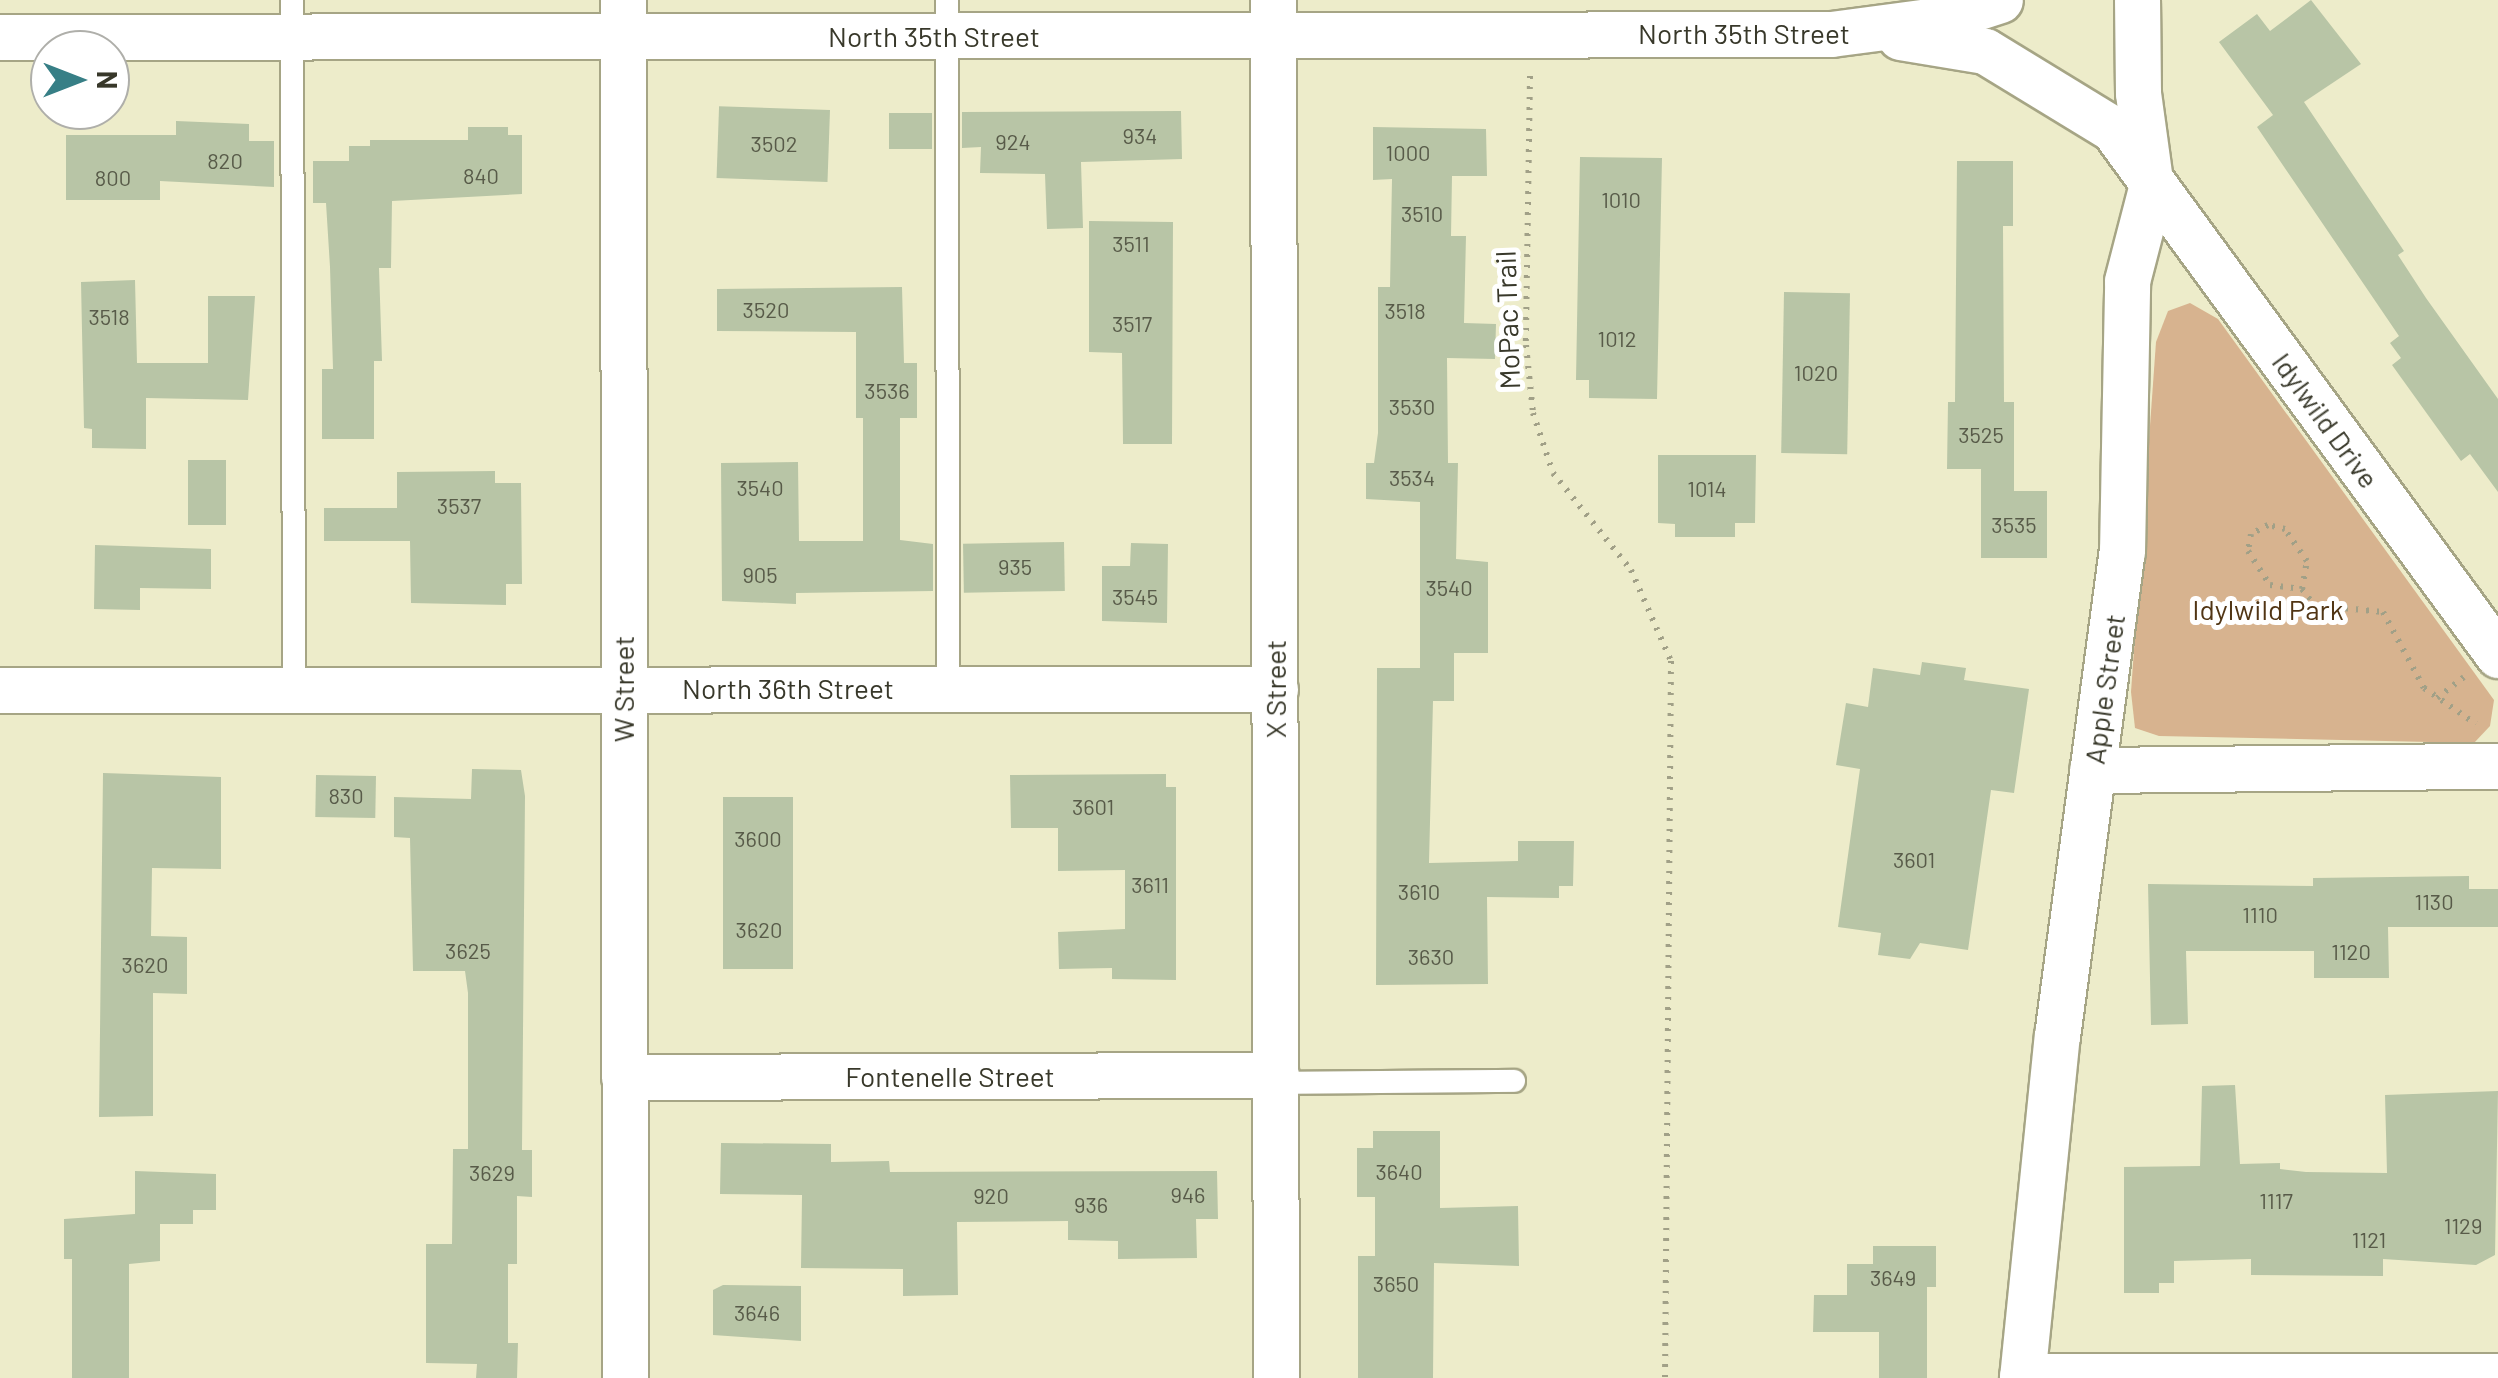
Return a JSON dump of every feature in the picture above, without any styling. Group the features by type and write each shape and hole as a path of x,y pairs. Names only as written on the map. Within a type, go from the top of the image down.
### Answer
{"street":[{"name":"North 35th Street","path":"1869,32 2000,0"},
{"name":"Apple Street","path":"2022,1377 2056,1036 2122,552 2127,281 2152,188 2138,93 2137,0"},
{"name":"North 35th Street","path":"0,37 292,19 623,18 1273,18 1869,32 1985,51 2020,69 2113,129 2152,188"},
{"name":"W Street","path":"623,18 625,1378"},
{"name":"X Street","path":"1273,18 1276,1378"},
{"name":"Idylwild Drive","path":"2152,188 2487,661"},
{"name":"North 36th Street","path":"0,690 1275,689"},
{"path":"2092,770 2494,750"},
{"name":"Fontenelle Street","path":"624,1077 1276,1079"},
{"path":"2022,1377 2498,1376"}],"lane":[{"path":"947,18 948,688"},
{"path":"292,19 294,687"},
{"path":"1276,1079 1514,1081"}],"path":[{"name":"MoPac Trail","path":"1530,59 1526,346 1533,412 1553,473 1630,570 1655,614 1671,661 1665,1378"},
{"path":"2302,589 2270,585 2248,551 2252,534 2268,524 2284,529 2307,560 2302,589 2314,606 2383,612 2424,688 2494,750"},
{"path":"2437,698 2487,661"}],"green space":[{"name":"Idylwild Park","path":"2190,303 2218,319 2494,700 2490,726 2474,743 2159,736 2135,728 2131,692 2156,342 2168,311"}],"building":[{"path":"2311,0 2361,64 2304,102 2404,251 2398,255 2426,298 2498,399 2498,492 2470,454 2461,461 2392,365 2401,358 2390,343 2399,336 2257,127 2273,115 2219,42 2257,14 2270,31"},
{"path":"719,106 830,110 827,182 717,178"},
{"path":"1181,111 1182,159 1081,162 1083,228 1047,229 1045,174 980,173 981,147 962,148 962,112"},
{"path":"889,113 932,113 932,149 889,149"},
{"path":"176,121 249,124 249,141 274,141 274,187 160,181 160,200 66,200 66,135 176,135"},
{"path":"468,127 508,127 508,135 522,135 522,194 392,201 391,268 379,268 382,361 374,361 374,439 322,439 322,369 333,369 330,267 326,203 313,203 313,161 349,161 349,146 370,146 370,140 468,140"},
{"path":"1373,127 1486,129 1487,176 1452,176 1451,236 1466,236 1464,323 1496,324 1495,359 1447,358 1448,463 1458,463 1456,559 1488,562 1488,653 1454,653 1454,701 1433,701 1429,863 1518,861 1518,841 1574,841 1573,886 1559,886 1559,898 1487,897 1488,984 1376,985 1377,668 1420,668 1420,502 1366,499 1366,463 1374,463 1378,433 1378,287 1390,287 1392,179 1373,180"},
{"path":"1580,157 1662,158 1657,399 1589,398 1589,380 1576,380"},
{"path":"1957,161 2013,161 2013,226 2003,226 2004,402 2014,402 2014,491 2047,491 2047,558 1981,558 1981,469 1947,469 1948,402 1955,402"},
{"path":"1089,221 1173,222 1172,444 1123,444 1122,353 1089,352"},
{"path":"135,280 137,363 208,363 208,296 255,296 248,400 146,398 146,449 92,448 92,429 84,428 81,282"},
{"path":"902,287 904,363 917,363 917,418 900,418 900,540 933,544 933,591 796,593 796,604 722,601 721,463 798,462 799,541 863,541 863,418 856,418 856,332 717,331 717,289"},
{"path":"1784,292 1850,293 1847,454 1781,453"},
{"path":"1658,455 1756,455 1755,523 1735,523 1735,537 1675,537 1675,524 1658,523"},
{"path":"188,460 226,460 226,525 188,525"},
{"path":"495,471 495,483 521,483 522,584 506,584 506,605 411,603 410,541 324,541 324,508 397,508 397,472"},
{"path":"1064,542 1065,591 964,593 963,544"},
{"path":"1131,543 1168,544 1167,623 1102,621 1102,566 1130,566"},
{"path":"95,545 211,549 211,589 140,588 140,610 94,609"},
{"path":"1922,662 1966,668 1964,680 2029,689 2014,793 1991,790 1968,950 1920,943 1910,959 1878,955 1881,933 1838,927 1860,769 1836,765 1846,703 1868,707 1873,668 1920,675"},
{"path":"472,769 521,770 525,796 522,1150 532,1150 532,1197 517,1196 517,1264 508,1264 508,1343 518,1343 517,1378 476,1378 477,1364 426,1363 426,1244 452,1244 453,1149 468,1149 468,993 465,971 413,971 410,838 394,837 394,797 471,799"},
{"path":"103,773 221,777 221,869 152,868 151,936 187,937 187,994 153,993 153,1116 99,1117"},
{"path":"1166,774 1166,787 1176,787 1176,980 1112,979 1112,968 1059,969 1058,932 1125,929 1125,870 1058,871 1058,828 1011,828 1010,775"},
{"path":"316,775 376,776 375,818 315,817"},
{"path":"723,797 793,797 793,969 723,969"},
{"path":"2469,876 2469,889 2498,889 2498,927 2388,927 2389,978 2314,978 2314,951 2186,951 2188,1024 2151,1025 2148,884 2313,886 2313,878"},
{"path":"2235,1085 2240,1164 2280,1163 2280,1169 2306,1172 2387,1173 2385,1095 2498,1091 2495,1255 2476,1265 2383,1259 2383,1276 2251,1275 2251,1259 2174,1261 2174,1283 2159,1283 2159,1293 2124,1293 2124,1167 2200,1166 2202,1086"},
{"path":"1373,1131 1440,1131 1440,1208 1518,1206 1519,1266 1434,1263 1433,1378 1358,1378 1358,1256 1375,1256 1375,1197 1357,1197 1357,1148 1373,1148"},
{"path":"721,1143 831,1144 831,1162 889,1161 890,1172 1217,1171 1218,1219 1196,1219 1197,1258 1118,1259 1118,1241 1068,1240 1068,1221 957,1222 958,1295 903,1296 903,1269 801,1268 802,1195 720,1194"},
{"path":"135,1171 216,1174 216,1210 193,1210 193,1224 160,1224 160,1261 129,1264 129,1378 72,1378 72,1259 64,1259 64,1219 135,1214"},
{"path":"1873,1246 1936,1246 1936,1287 1927,1287 1927,1378 1879,1378 1879,1332 1813,1332 1814,1295 1847,1295 1847,1264 1873,1264"},
{"path":"723,1285 801,1286 801,1341 713,1335 713,1290"}]}
